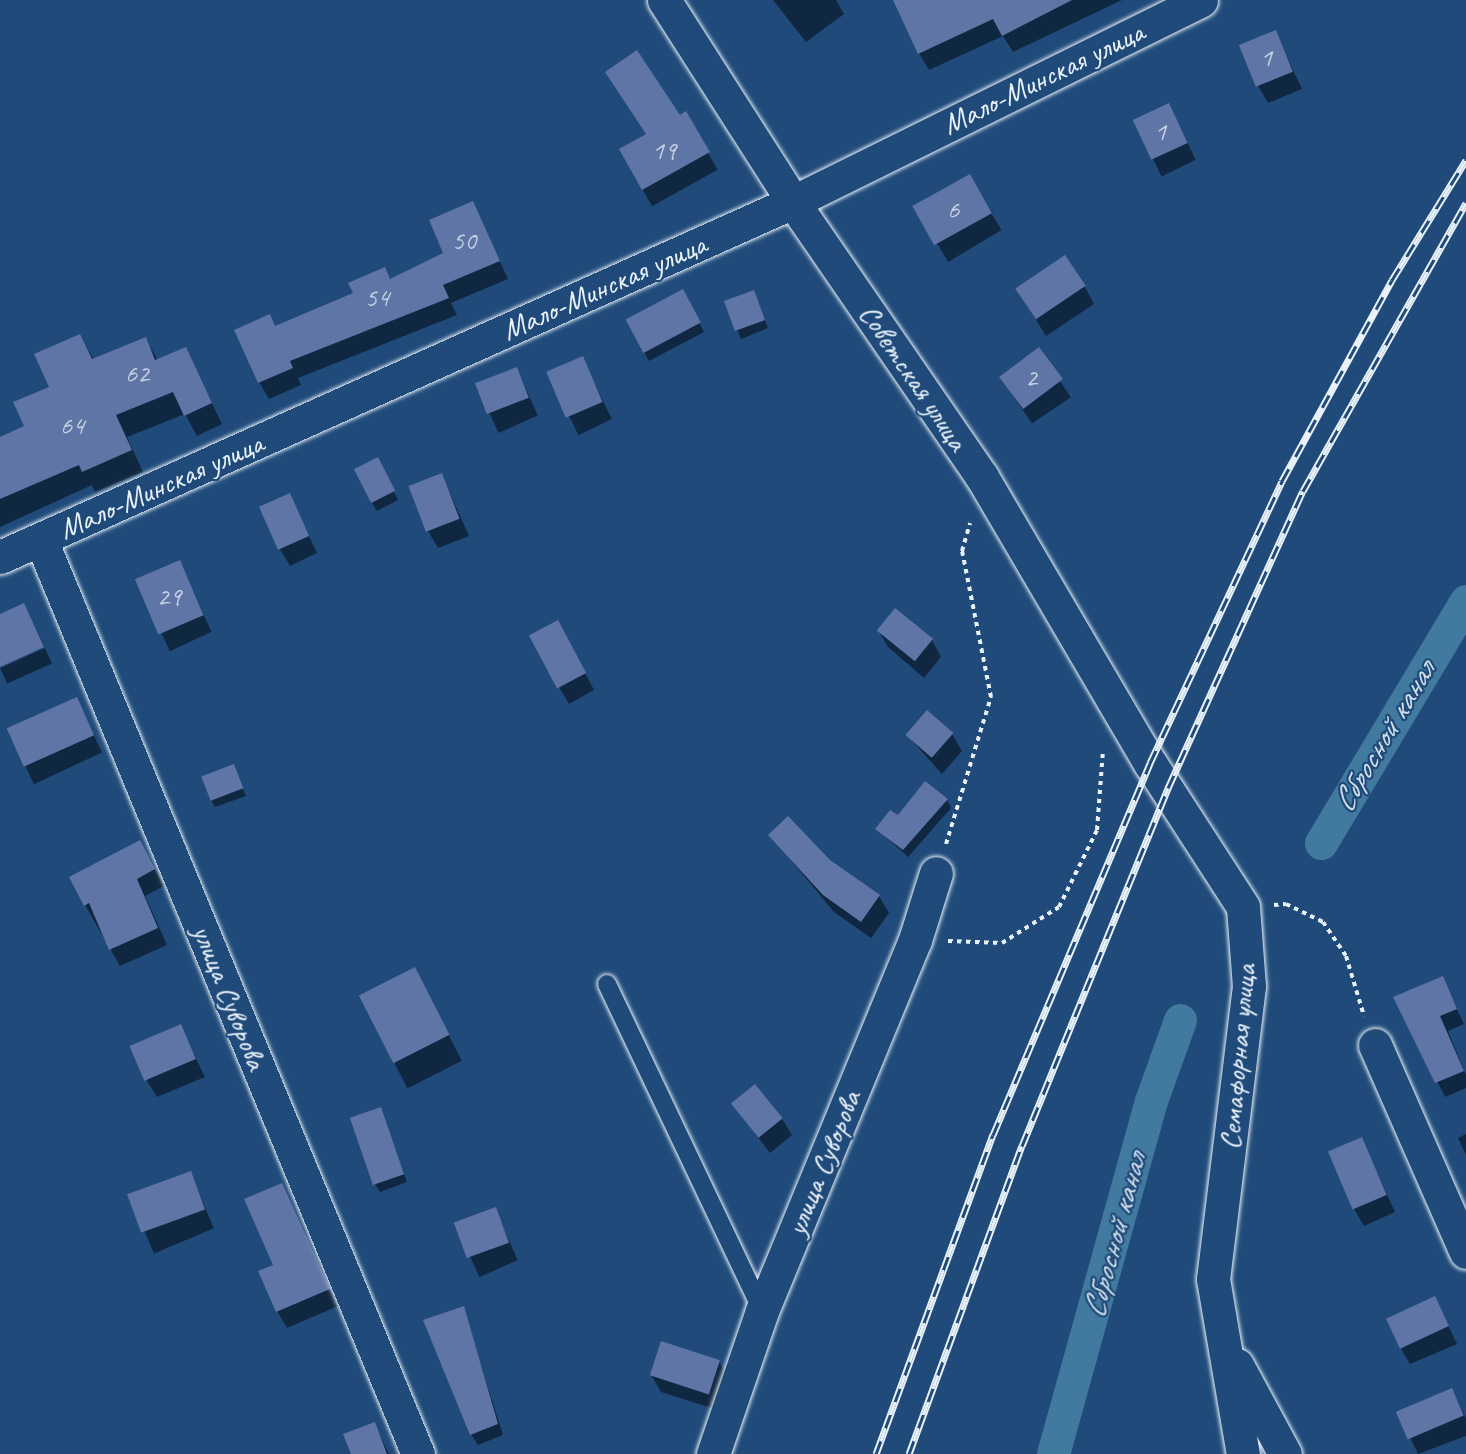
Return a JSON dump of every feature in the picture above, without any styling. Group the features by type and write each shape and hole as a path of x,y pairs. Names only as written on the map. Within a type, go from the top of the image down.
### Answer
{"street":[{"name":"Советская улица","path":"664,0 793,202 982,477 1150,763"},
{"name":"Мало-Минская улица","path":"0,557 793,202 1201,0"},
{"name":"улица Суворова","path":"41,540 418,1454"},
{"name":"Семафорная улица","path":"1150,763 1243,907 1249,986 1213,1279 1243,1454"},
{"name":"улица Суворова","path":"712,1454 762,1311 915,940 936,873"},
{"path":"1375,1045 1466,1252"},
{"name":"Семафорная улица","path":"1223,1340 1285,1454"}],"lane":[{"path":"607,984 762,1311"}],"path":[{"path":"936,873 991,697 962,551 982,477"},
{"path":"915,940 1002,943 1059,907 1096,830 1108,691"},
{"path":"1243,907 1286,904 1323,922 1346,956 1375,1045"}],"building":[{"path":"893,0 1072,0 1002,36 993,19 918,54"},
{"path":"1276,30 1293,72 1256,87 1239,45"},
{"path":"637,50 680,115 686,111 710,152 642,190 619,149 646,134 605,72"},
{"path":"1169,103 1188,143 1151,160 1133,120"},
{"path":"970,174 992,213 934,245 912,206"},
{"path":"473,201 500,261 443,285 449,298 290,361 293,368 258,383 234,330 270,314 275,326 353,293 348,283 385,267 390,279 443,253 429,220"},
{"path":"1065,255 1086,286 1036,319 1015,289"},
{"path":"683,289 701,323 643,353 626,320"},
{"path":"754,290 765,320 735,331 724,301"},
{"path":"80,334 92,359 146,337 155,360 186,347 212,403 184,416 173,392 116,415 132,450 82,472 79,465 0,499 0,437 24,426 13,402 49,387 34,354"},
{"path":"1039,347 1063,379 1023,409 999,377"},
{"path":"583,356 603,402 566,418 546,372"},
{"path":"517,367 529,398 487,414 475,383"},
{"path":"378,457 395,491 371,503 354,469"},
{"path":"442,473 460,519 426,532 408,486"},
{"path":"290,493 309,536 278,550 259,507"},
{"path":"180,560 203,615 158,634 135,579"},
{"path":"24,603 44,647 0,667 0,614"},
{"path":"895,608 933,639 915,661 877,631"},
{"path":"558,620 586,673 557,688 529,635"},
{"path":"77,697 94,735 24,767 7,728"},
{"path":"927,710 953,733 932,758 905,735"},
{"path":"234,764 243,788 211,801 201,777"},
{"path":"925,781 948,799 903,850 875,829 890,810 898,815"},
{"path":"788,816 830,860 880,895 861,922 823,895 768,835"},
{"path":"140,840 155,869 137,879 158,928 109,950 89,903 84,906 69,877"},
{"path":"415,967 450,1035 393,1063 359,996"},
{"path":"1443,976 1457,1009 1440,1016 1464,1071 1435,1083 1393,997"},
{"path":"181,1024 196,1059 144,1081 129,1046"},
{"path":"755,1084 783,1118 759,1138 731,1104"},
{"path":"381,1107 404,1174 373,1185 350,1118"},
{"path":"1362,1137 1387,1195 1353,1209 1328,1151"},
{"path":"191,1171 205,1210 141,1233 127,1194"},
{"path":"282,1183 330,1289 276,1312 258,1271 273,1265 244,1199"},
{"path":"496,1207 509,1243 467,1258 454,1222"},
{"path":"1435,1296 1449,1326 1400,1349 1386,1319"},
{"path":"464,1306 498,1424 470,1435 423,1320"},
{"path":"661,1341 720,1360 709,1394 650,1375"},
{"path":"1452,1388 1464,1416 1408,1439 1396,1412"},
{"path":"375,1422 387,1454 351,1454 343,1434"}],"waterway":[{"name":"Сбросной канал","path":"1321,843 1466,601"},
{"name":"Сбросной канал","path":"1053,1454 1151,1101 1180,1020"}],"railway":[{"path":"876,1454 993,1135 1150,763 1282,481 1392,280 1466,160"},
{"path":"909,1454 1022,1146 1168,788 1303,491 1466,203"}]}
